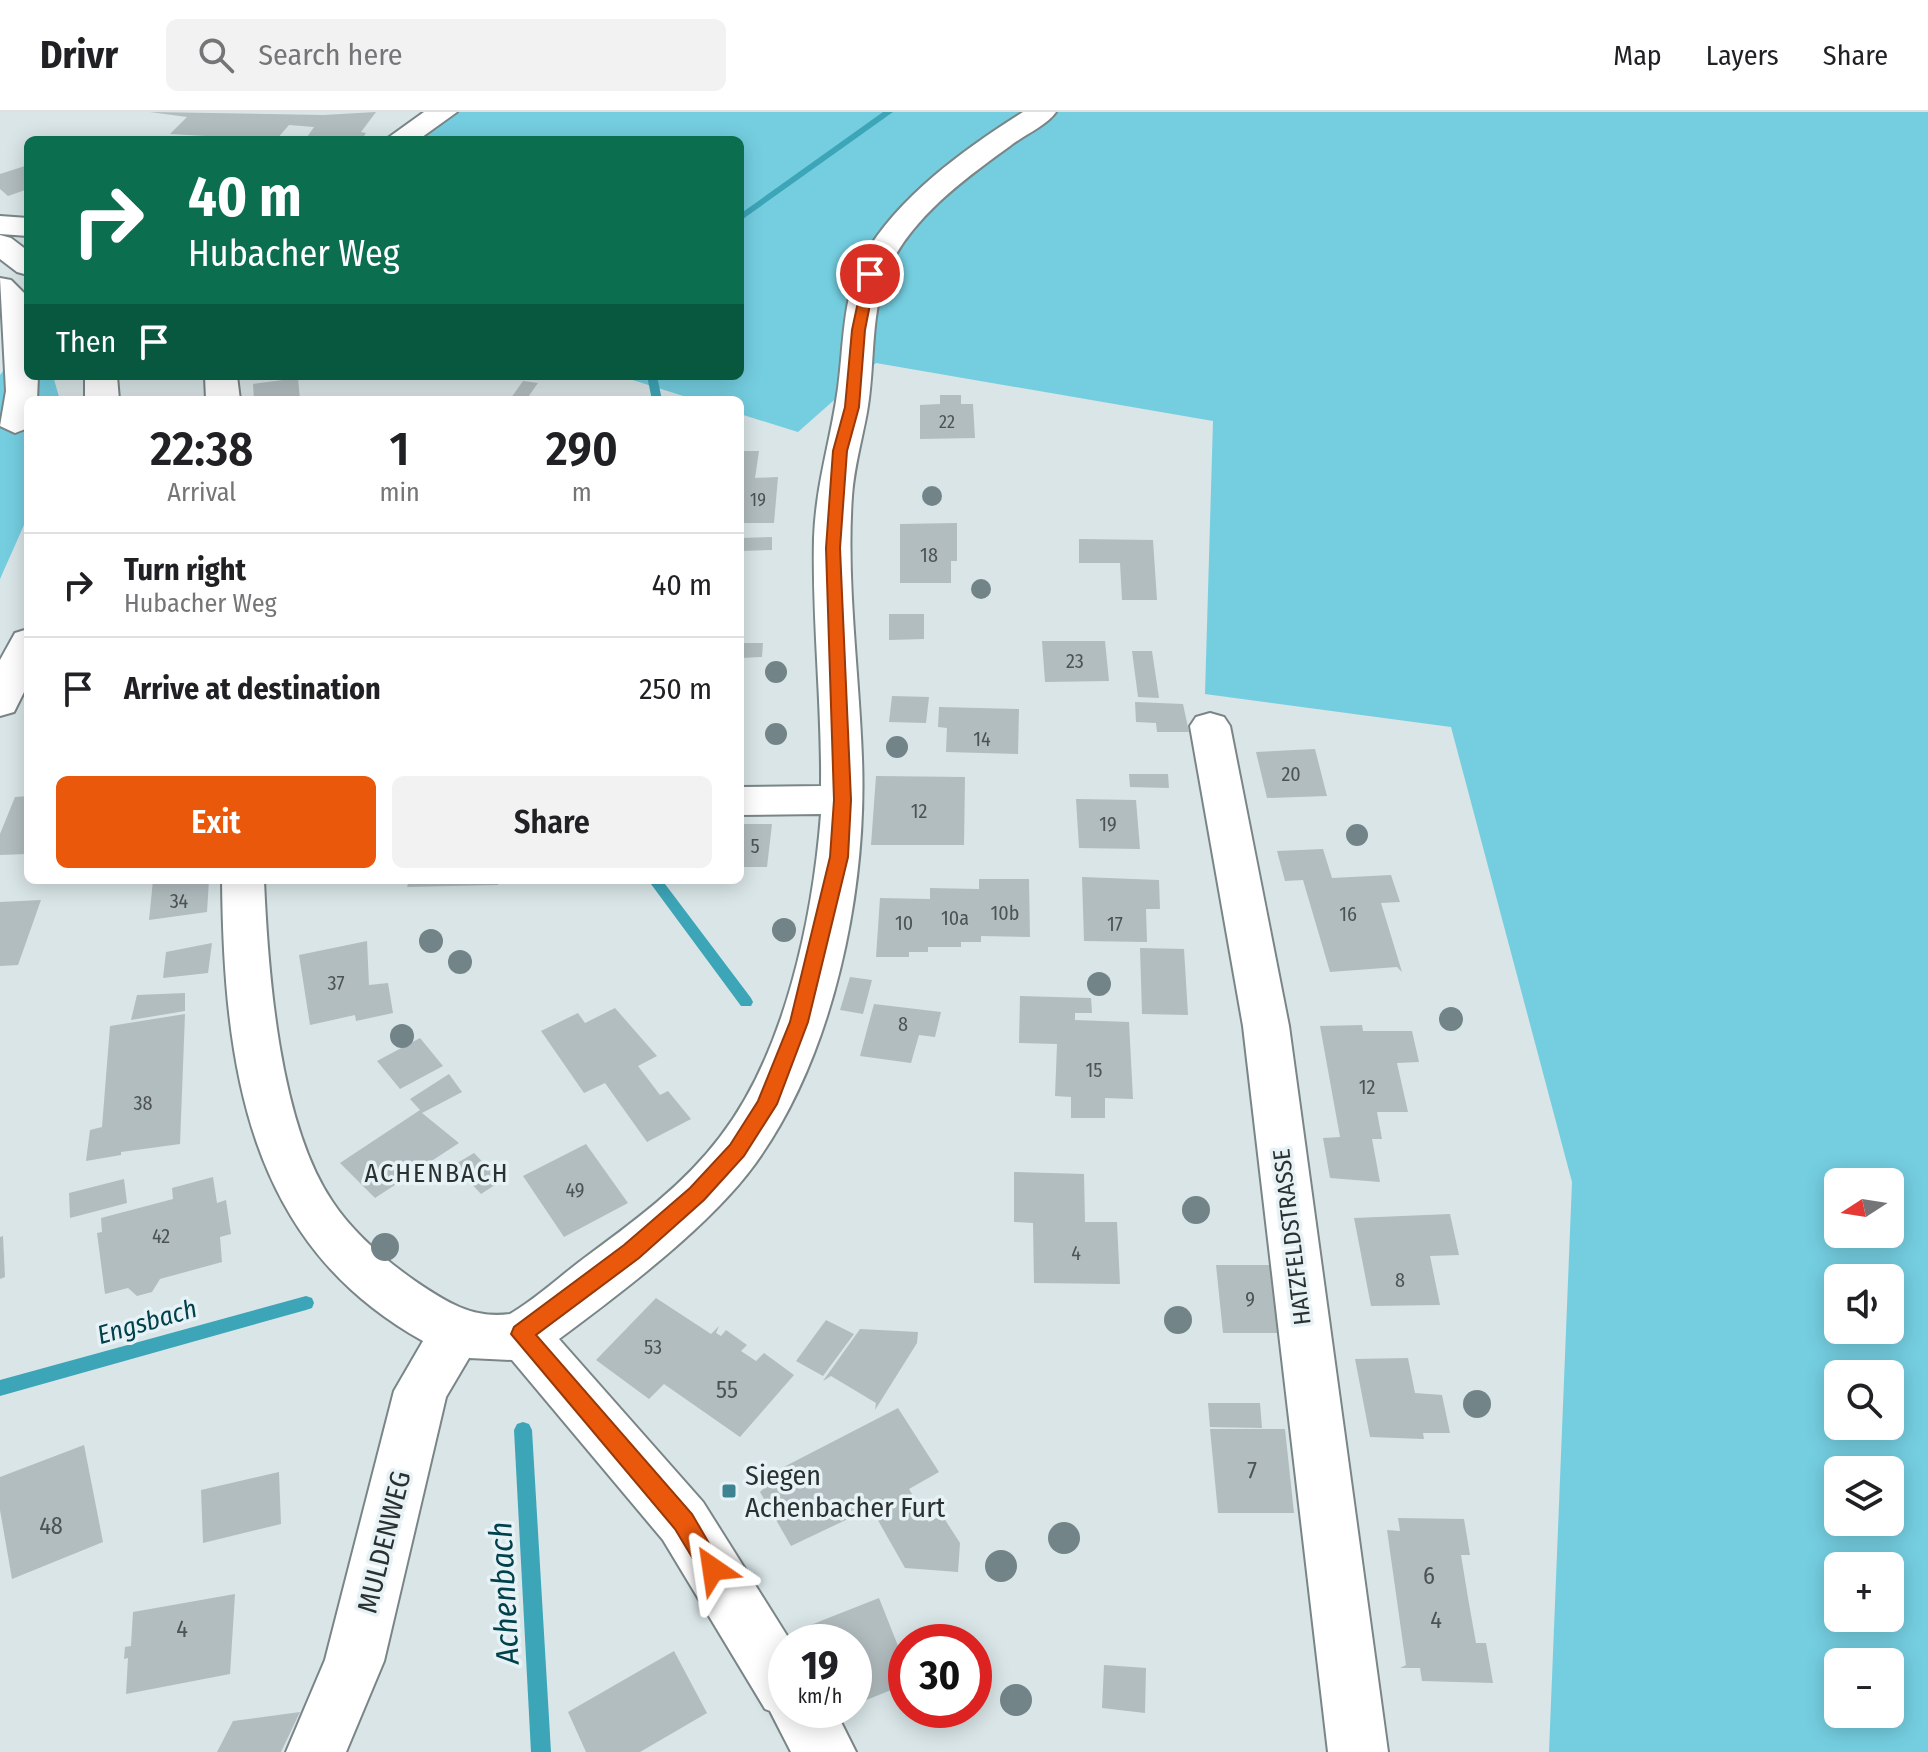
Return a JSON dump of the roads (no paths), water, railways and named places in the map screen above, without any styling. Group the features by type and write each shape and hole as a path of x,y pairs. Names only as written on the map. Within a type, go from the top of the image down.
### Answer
{"street":[{"path":"405,136 443,112"},
{"path":"243,884 247,982 267,1088 293,1176 322,1223 357,1268 455,1334 485,1339 522,1334 631,1251 697,1194 737,1151 767,1104 799,1022 839,857 842,800 833,548 840,451 852,407 859,330 870,274 886,246 904,225 1003,135 1042,112"},
{"path":"0,225 24,227"},
{"path":"0,244 24,263"},
{"path":"0,287 18,304 22,391 15,423"},
{"path":"0,703 24,650"},
{"name":"HATZFELDSTRASSE","path":"1210,726 1266,1026 1358,1752"},
{"path":"744,801 842,800"},
{"name":"MULDENWEG","path":"316,1752 354,1661 421,1391 455,1334"},
{"path":"522,1334 683,1521 768,1659"},
{"path":"811,1728 826,1752"}],"waterway":[{"name":"Achenbach","path":"744,215 889,112"},
{"name":"Achenbach","path":"653,380 656,396"},
{"name":"Achenbach","path":"658,884 746,1002"},
{"name":"Engsbach","path":"0,1388 306,1303"},
{"name":"Achenbach","path":"523,1430 541,1752"}],"place":[{"name":"Siegen Achenbacher Furt","path":"729,1491"}],"district":[{"name":"ACHENBACH","path":"437,1173"}]}
